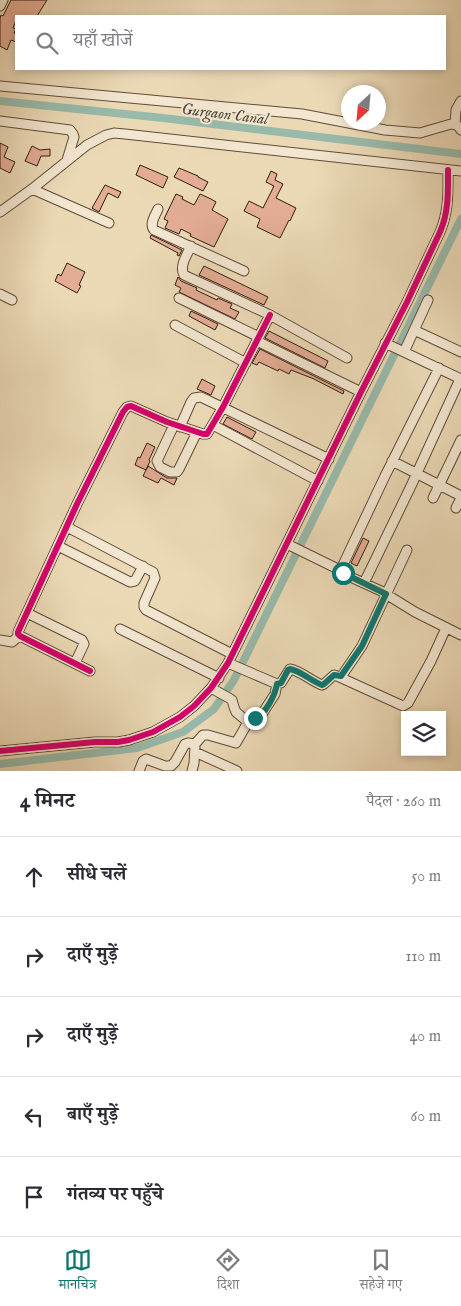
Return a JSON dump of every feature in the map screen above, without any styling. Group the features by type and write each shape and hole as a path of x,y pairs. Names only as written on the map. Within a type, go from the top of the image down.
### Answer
{"street":[{"path":"0,6 3,0"},
{"path":"0,86 302,114 385,130 413,133 424,133 451,124 458,127 456,110 461,101"},
{"path":"0,121 70,130 74,137 67,160"},
{"path":"0,212 87,145 106,135 114,134 460,171"},
{"path":"396,348 406,302 444,222 448,203 448,170"},
{"path":"32,189 109,224"},
{"path":"158,209 152,223 153,228 244,271"},
{"path":"191,246 182,266 184,275 270,315 347,358"},
{"path":"0,294 12,300"},
{"path":"179,298 361,392"},
{"path":"232,654 361,392 396,348 414,330 428,300"},
{"path":"19,636 18,629 123,412 127,407 133,407 177,426 207,434 223,407 270,315"},
{"path":"175,325 246,362"},
{"path":"414,330 461,352"},
{"path":"364,583 461,379 396,348"},
{"path":"342,571 342,567 392,462 439,368"},
{"path":"197,432 177,472 170,472 160,467 157,461 191,402 194,398 201,397 329,459"},
{"path":"213,425 318,481"},
{"path":"433,498 461,440"},
{"path":"392,462 461,497 456,508"},
{"path":"67,527 153,572 155,575 154,582 144,603 146,610 232,654 236,666 277,684"},
{"path":"287,544 386,594 415,612 461,635"},
{"path":"58,546 130,582 135,581 143,566"},
{"path":"341,676 362,646 406,550"},
{"path":"27,613 82,640 84,644 75,663"},
{"path":"277,684 281,683 290,669 322,685 334,675 341,676 401,705 406,705 446,628"},
{"path":"120,629 219,678"},
{"path":"0,640 12,642 19,636"},
{"path":"19,636 90,671"},
{"path":"219,678 236,666"},
{"path":"218,692 219,678"},
{"path":"192,771 195,748 201,736 205,734 236,743 248,722 262,714 275,694 277,684"},
{"path":"218,692 232,700 236,712 248,722"},
{"path":"0,751 129,740 153,732 180,718 194,706 218,692"},
{"path":"139,771 142,761 146,759 173,769 185,744 188,743 237,771"}],"building":[{"path":"11,0 47,0 38,15 15,15 13,28 15,29 15,42 11,40 7,50 0,46 0,18 1,15 3,16"},
{"path":"0,143 8,147 4,157 15,162 10,173 0,168"},
{"path":"32,146 40,150 50,149 50,156 41,156 37,166 25,161"},
{"path":"140,165 168,177 163,188 136,175"},
{"path":"179,168 208,182 203,191 174,177"},
{"path":"271,171 277,174 275,180 283,184 276,198 296,208 280,238 257,227 260,219 244,211 249,201 263,208 274,186 266,182"},
{"path":"105,185 121,192 118,198 108,193 99,212 92,208"},
{"path":"176,194 194,205 200,194 216,202 212,210 228,219 214,247 190,236 191,234 181,229 179,234 165,228 168,221 164,219"},
{"path":"151,235 182,250 179,256 177,255 178,253 150,238"},
{"path":"67,263 85,272 77,293 55,281 58,274 61,276"},
{"path":"204,266 268,297 264,305 199,275"},
{"path":"178,277 181,281 197,288 196,290 217,300 218,298 232,304 230,308 239,312 235,319 179,292 181,288 175,285"},
{"path":"191,311 218,324 215,330 189,316"},
{"path":"269,331 328,361 325,368 265,338"},
{"path":"260,349 344,391 343,394 291,370 289,374 259,362 257,365 252,363"},
{"path":"202,379 215,386 211,395 197,389"},
{"path":"227,417 256,432 252,439 223,424"},
{"path":"147,443 155,447 146,470 135,465"},
{"path":"148,466 167,478 177,478 174,485 161,478 158,483 143,476"},
{"path":"363,538 369,541 357,566 351,563"}],"waterway":[{"name":"Gurgaon Canal","path":"0,101 163,118 461,154"},
{"path":"0,764 137,748 183,732 214,709 234,680 461,219"}],"cycle path":[{"path":"0,751 129,740 153,732 180,717 194,706 211,688 228,663 440,232 448,194 448,170"},
{"path":"90,671 20,636 18,632 77,504 123,412 127,407 131,406 167,422 207,434 223,407 270,315"}],"route":[{"path":"255,718 260,717 275,694 277,684 281,683 288,670 295,670 309,680 322,685 334,675 341,676 362,646 386,594 343,573"}]}
